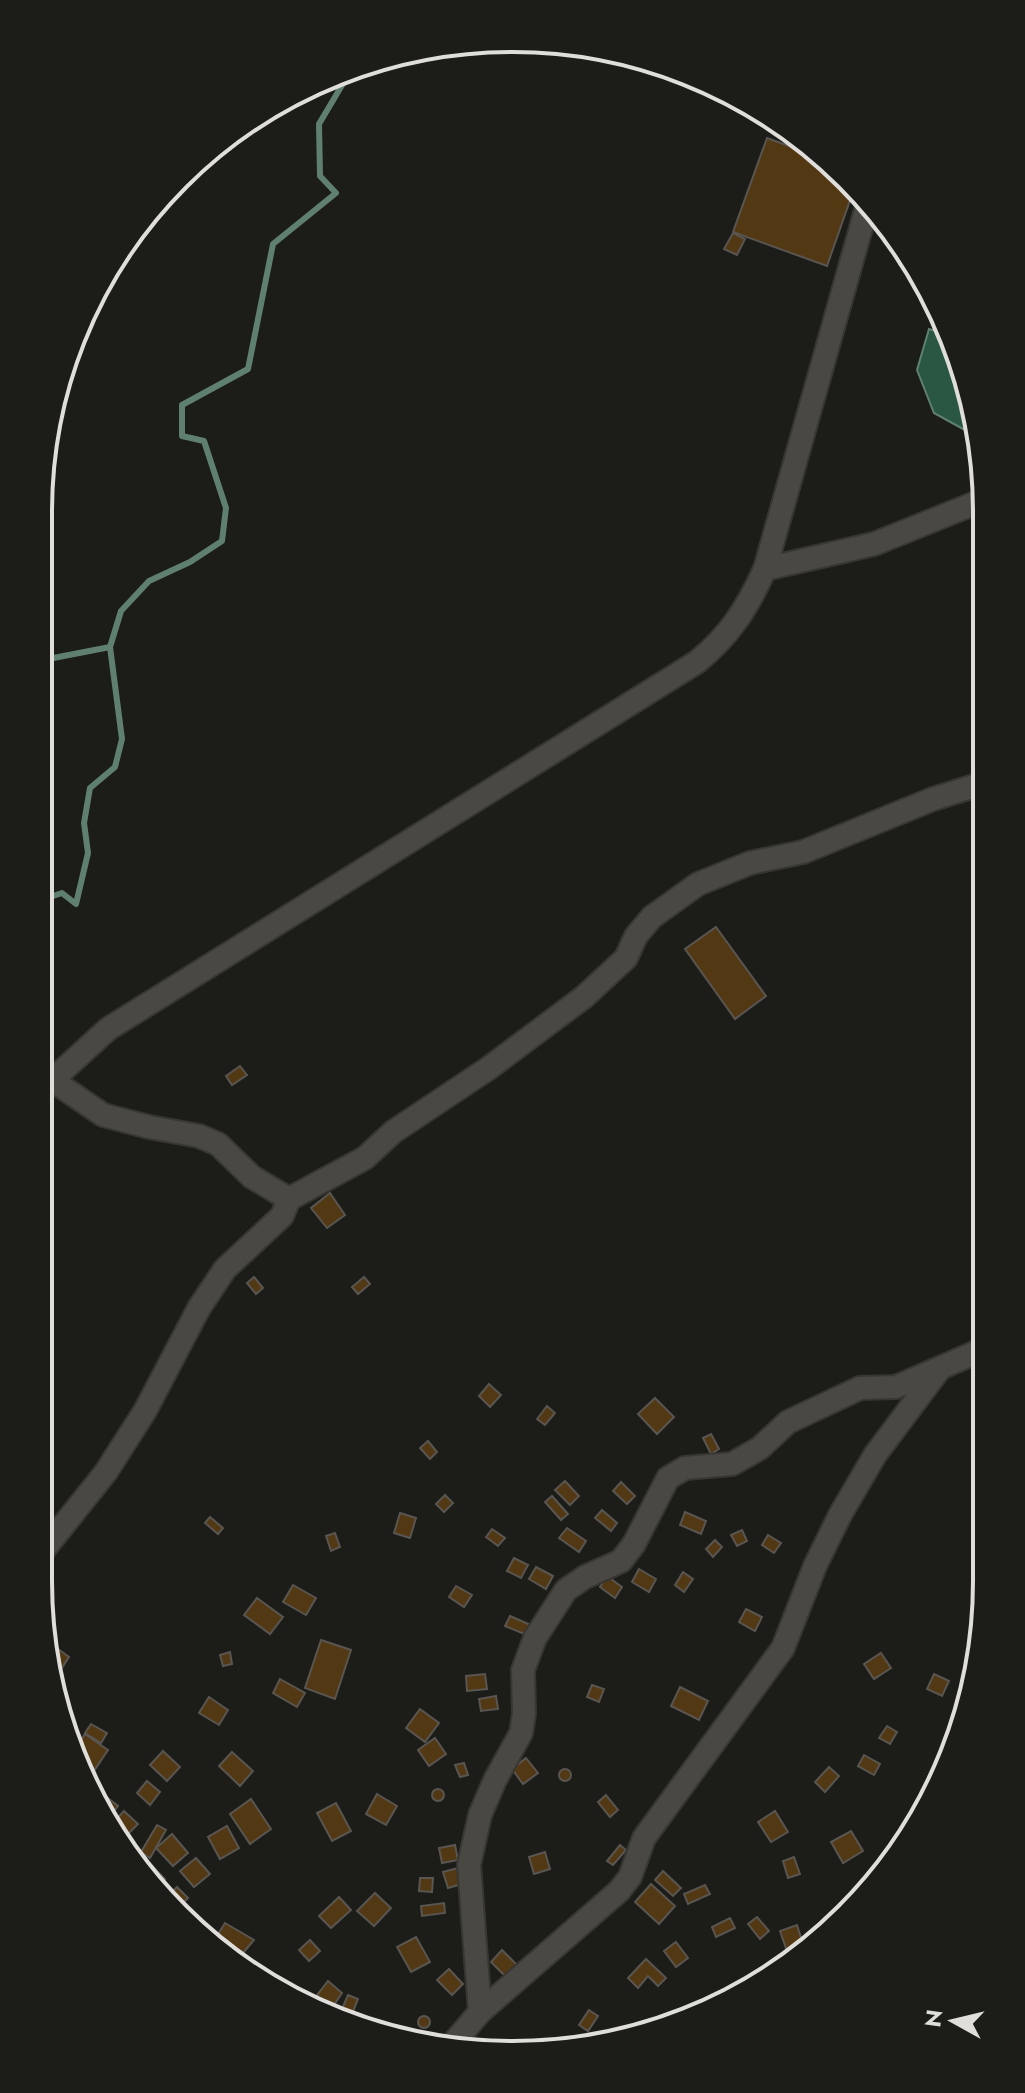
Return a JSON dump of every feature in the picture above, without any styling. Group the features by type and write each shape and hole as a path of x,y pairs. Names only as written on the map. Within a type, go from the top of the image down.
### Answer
{"street":[{"path":"52,1080 108,1029 697,662 737,623 765,569 864,216"},
{"path":"765,569 874,544 973,504"},
{"path":"52,1540 106,1472 145,1411 199,1308 225,1269 282,1216 289,1199 365,1158 393,1132 489,1068 584,997 626,958 636,936 652,917 698,884 750,863 803,852 933,799 973,786"},
{"path":"52,1090 103,1115 199,1136 218,1144 252,1177 289,1199"},
{"path":"480,2012 469,1865 480,1815 521,1733 523,1670 535,1638 550,1611 566,1590 585,1577 621,1561 634,1544 668,1478 685,1468 732,1464 760,1448 788,1422 860,1388 896,1387 973,1354"},
{"path":"458,2038 480,2012 619,1891 630,1877 644,1838 783,1648 815,1566 840,1515 875,1455 939,1370"}],"shaded area":[{"path":"929,329 936,331 949,364 965,430 934,413 917,370"}],"building":[{"path":"767,138 794,148 850,200 827,266 733,232"},
{"path":"733,233 745,239 737,255 724,249"},
{"path":"716,927 766,996 735,1019 685,949"},
{"path":"240,1066 247,1075 232,1085 226,1076"},
{"path":"330,1193 345,1215 327,1228 311,1208"},
{"path":"254,1277 263,1288 256,1294 247,1283"},
{"path":"364,1277 370,1284 358,1294 352,1287"},
{"path":"489,1384 501,1395 490,1407 479,1396"},
{"path":"655,1398 674,1417 657,1434 638,1414"},
{"path":"547,1406 555,1413 545,1425 537,1419"},
{"path":"711,1434 719,1449 711,1454 703,1438"},
{"path":"428,1441 437,1452 430,1459 420,1448"},
{"path":"565,1481 579,1496 570,1505 555,1490"},
{"path":"621,1482 635,1496 627,1504 613,1491"},
{"path":"445,1495 453,1503 444,1512 436,1504"},
{"path":"552,1496 568,1514 561,1520 545,1502"},
{"path":"602,1510 617,1523 611,1531 595,1518"},
{"path":"685,1512 706,1521 701,1534 680,1525"},
{"path":"400,1513 416,1518 410,1538 394,1533"},
{"path":"210,1517 223,1528 218,1534 205,1523"},
{"path":"567,1528 586,1541 579,1552 559,1538"},
{"path":"492,1529 505,1538 498,1546 486,1537"},
{"path":"742,1530 747,1541 737,1546 731,1535"},
{"path":"335,1533 340,1547 331,1551 326,1536"},
{"path":"768,1535 781,1543 774,1553 762,1545"},
{"path":"715,1540 722,1547 713,1557 706,1549"},
{"path":"514,1558 528,1565 521,1578 507,1571"},
{"path":"536,1567 553,1576 546,1589 529,1579"},
{"path":"639,1569 656,1579 649,1592 632,1582"},
{"path":"683,1572 693,1579 684,1592 675,1585"},
{"path":"607,1576 622,1587 615,1598 600,1587"},
{"path":"293,1585 316,1598 306,1615 283,1602"},
{"path":"456,1586 472,1595 464,1607 449,1597"},
{"path":"257,1598 283,1617 270,1634 244,1615"},
{"path":"746,1609 762,1617 755,1631 739,1622"},
{"path":"510,1616 533,1626 529,1636 505,1626"},
{"path":"321,1640 351,1650 335,1699 305,1688"},
{"path":"57,1648 69,1657 61,1670"},
{"path":"230,1652 232,1664 223,1666 220,1655"},
{"path":"881,1653 891,1668 874,1679 864,1664"},
{"path":"485,1674 487,1689 467,1691 466,1676"},
{"path":"934,1674 949,1681 942,1696 927,1689"},
{"path":"280,1679 305,1693 297,1707 273,1693"},
{"path":"592,1685 604,1689 599,1702 587,1697"},
{"path":"680,1687 708,1701 699,1720 671,1706"},
{"path":"496,1696 498,1709 481,1711 479,1699"},
{"path":"209,1697 228,1710 219,1725 199,1713"},
{"path":"420,1709 439,1723 425,1742 406,1728"},
{"path":"91,1724 107,1733 101,1743 85,1733"},
{"path":"887,1726 897,1732 890,1744 879,1738"},
{"path":"85,1734 108,1750 94,1772 87,1757 81,1741"},
{"path":"435,1738 446,1754 429,1766 418,1750"},
{"path":"163,1751 180,1767 167,1781 150,1765"},
{"path":"232,1752 253,1771 240,1786 219,1766"},
{"path":"864,1755 880,1764 874,1775 858,1766"},
{"path":"526,1758 538,1773 523,1784 512,1769"},
{"path":"464,1763 468,1775 460,1777 455,1765"},
{"path":"829,1767 839,1776 825,1792 815,1782"},
{"path":"565,1769 571,1775 565,1781 559,1775"},
{"path":"147,1781 160,1792 150,1805 137,1793"},
{"path":"438,1789 444,1795 438,1801 432,1795"},
{"path":"377,1794 397,1806 386,1825 366,1814"},
{"path":"606,1795 618,1810 610,1817 598,1802"},
{"path":"106,1797 118,1806 114,1811"},
{"path":"251,1799 271,1829 250,1844 230,1814"},
{"path":"336,1803 351,1831 332,1841 317,1813"},
{"path":"124,1811 138,1824 128,1834 118,1817"},
{"path":"775,1811 788,1832 771,1842 758,1822"},
{"path":"157,1825 166,1830 150,1858 141,1852"},
{"path":"227,1826 239,1848 220,1859 208,1837"},
{"path":"851,1831 863,1851 843,1863 831,1842"},
{"path":"172,1834 188,1853 173,1866 156,1848"},
{"path":"455,1845 458,1860 442,1863 439,1848"},
{"path":"620,1845 626,1850 613,1865 607,1861"},
{"path":"545,1852 550,1869 534,1874 529,1857"},
{"path":"794,1857 800,1874 788,1878 783,1861"},
{"path":"196,1858 210,1874 194,1887 180,1871"},
{"path":"458,1868 462,1884 448,1888 443,1872"},
{"path":"663,1871 681,1888 673,1896 655,1880"},
{"path":"420,1878 433,1878 432,1892 419,1891"},
{"path":"651,1884 675,1906 659,1924 635,1902"},
{"path":"705,1885 710,1894 688,1904 684,1894"},
{"path":"177,1887 188,1898 184,1902 173,1891"},
{"path":"375,1893 391,1908 374,1926 357,1911"},
{"path":"339,1897 351,1910 331,1928 319,1916"},
{"path":"444,1903 445,1913 422,1916 421,1906"},
{"path":"757,1917 769,1931 760,1939 748,1924"},
{"path":"730,1918 735,1928 716,1937 712,1927"},
{"path":"225,1923 254,1940 243,1953 218,1934"},
{"path":"797,1925 801,1939 787,1950 780,1931"},
{"path":"416,1937 430,1962 411,1972 397,1947"},
{"path":"310,1940 320,1951 309,1961 299,1950"},
{"path":"676,1942 688,1958 676,1967 664,1951"},
{"path":"502,1950 522,1970 511,1982 491,1962"},
{"path":"646,1959 666,1978 658,1986 648,1976 638,1988 628,1978"},
{"path":"449,1969 463,1984 452,1995 437,1980"},
{"path":"328,1981 342,1993 334,2005 317,1995"},
{"path":"348,1995 358,1999 353,2013 342,2008"},
{"path":"589,2010 598,2016 588,2031 579,2025"},
{"path":"424,2016 430,2022 424,2028 418,2022"}],"waterway":[{"path":"52,896 62,893 76,904 88,853 84,823 90,788 115,767 122,739 110,647 121,611 149,581 190,562 222,541 226,508 204,441 182,436 182,405 248,369 273,244 336,193 320,176 319,124 342,84"},
{"path":"52,658 110,647"}]}
